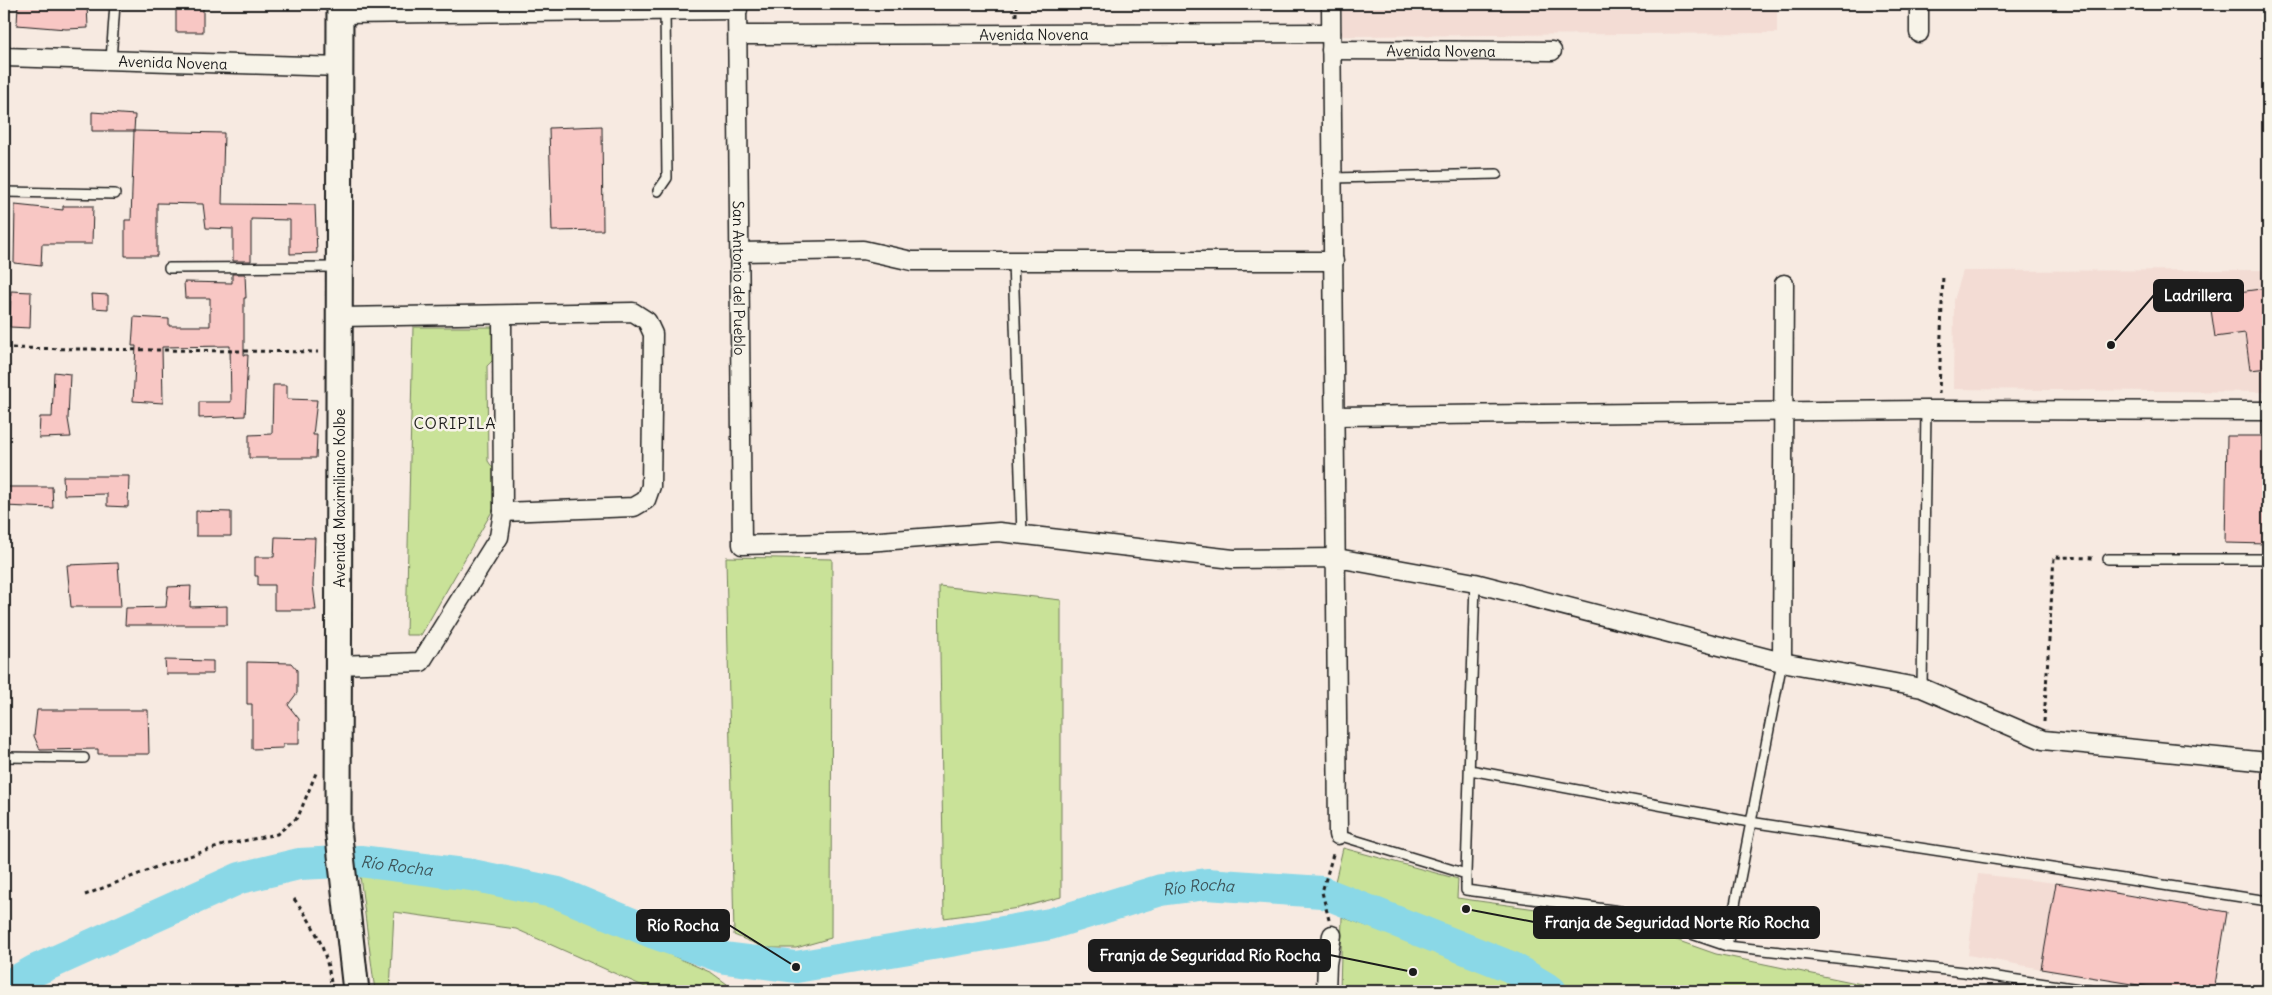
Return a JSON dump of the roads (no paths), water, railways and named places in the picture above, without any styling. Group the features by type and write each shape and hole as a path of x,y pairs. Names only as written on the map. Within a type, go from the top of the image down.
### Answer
{"main road":[{"name":"Avenida Maximiliano Kolbe","path":"340,9 338,828 356,991"}],"street":[{"path":"1331,4 1338,834"},
{"path":"1919,4 1919,33"},
{"path":"340,9 496,8 665,11 738,7"},
{"name":"San Antonio del Pueblo","path":"738,7 742,545 866,542 999,532 1022,535"},
{"name":"Avenida Novena","path":"738,35 1331,42 1552,51"},
{"name":"Avenida Novena","path":"4,57 341,66"},
{"path":"740,252 863,250 912,262 1334,261"},
{"path":"1782,662 1784,284"},
{"path":"340,317 633,312 647,321 653,334 651,486 646,500 634,507 503,512"},
{"path":"338,665 421,662 498,537 503,512 500,376 502,315"},
{"path":"1335,416 1932,410 2268,411"},
{"path":"1022,535 1233,559 1337,558 1475,583 1782,662 1922,688 2043,740 2268,762"},
{"path":"1326,991 1327,964 1332,935"}],"lane":[{"path":"111,60 115,4"},
{"path":"658,191 668,178 665,11"},
{"path":"1333,178 1497,174"},
{"path":"4,192 115,194"},
{"path":"1013,261 1022,535"},
{"path":"169,268 340,267"},
{"path":"1922,688 1932,410"},
{"path":"2108,559 2268,559"},
{"path":"1475,583 1466,890 1627,912 1727,946 1964,972 2093,991"},
{"path":"1727,946 1782,662"},
{"path":"4,757 84,758"},
{"path":"1470,770 1750,822 2268,901"},
{"path":"1338,834 1466,874"}],"waterway":[{"name":"Río Rocha","path":"4,988 36,970 240,878 299,864 360,861 472,875 558,893 654,933 725,958 796,967 1050,924 1161,890 1207,884 1322,892 1511,967 1551,991"}],"place":[{"name":"Ladrillera","path":"2111,345"},
{"name":"Franja de Seguridad Norte Río Rocha","path":"1466,909"},
{"name":"Río Rocha","path":"796,967"},
{"name":"Franja de Seguridad Río Rocha","path":"1413,972"}],"district":[{"name":"CORIPILA","path":"455,423"}]}
